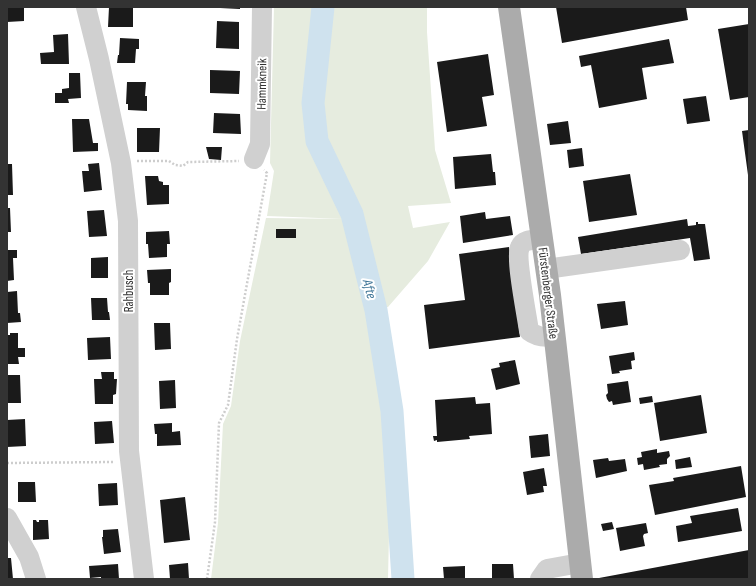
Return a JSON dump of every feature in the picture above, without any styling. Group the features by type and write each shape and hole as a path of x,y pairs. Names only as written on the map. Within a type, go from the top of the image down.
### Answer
{"main road":[{"name":"Fürstenberger Straße","path":"509,7 546,268 581,571"}],"street":[{"name":"Rahbusch","path":"86,7 99,59 121,163 128,221 130,462 144,579"},
{"name":"Hammkneik","path":"254,159 260,144 262,7"},
{"path":"542,239 525,241 520,246 518,255 529,330 535,336 545,338 554,336"},
{"path":"546,268 680,250"},
{"path":"7,518 29,557 36,579"},
{"path":"540,579 548,569 581,571"}],"path":[{"path":"121,163 133,161 169,161 175,165 183,166 188,162 231,162 254,159 267,173 237,339 228,404 219,423 215,522 207,579"},
{"path":"7,463 130,462"}],"shaded area":[{"path":"274,7 317,7 306,102 310,145 345,219 267,216 274,171 270,163"},
{"path":"329,7 427,7 427,32 435,150 451,203 408,206 413,228 450,222 428,261 388,307 379,308 356,213 321,138 316,95"},
{"path":"266,218 346,219 367,310 383,407 390,491 388,579 211,579 218,523 223,424 231,406 240,341"}],"building":[{"path":"7,7 24,7 24,21 7,22"},
{"path":"109,7 133,7 133,27 108,27"},
{"path":"240,7 240,9 220,8"},
{"path":"556,7 686,7 688,20 562,43"},
{"path":"217,21 239,22 239,49 216,48"},
{"path":"749,24 749,97 730,100 718,29"},
{"path":"68,34 69,64 41,64 40,53 54,52 53,35"},
{"path":"120,38 139,39 139,49 136,49 135,63 117,63"},
{"path":"669,39 674,63 642,68 647,99 599,108 591,65 581,67 579,56"},
{"path":"488,54 494,95 482,97 487,126 447,132 437,62"},
{"path":"210,70 240,71 239,94 210,93"},
{"path":"69,73 80,73 81,98 68,99 69,103 55,103 55,93 62,93 62,89 69,88"},
{"path":"127,82 146,82 145,96 147,96 147,111 128,110 128,104 126,104"},
{"path":"706,96 710,121 687,124 683,99"},
{"path":"214,113 240,114 241,134 213,133"},
{"path":"72,119 89,119 93,143 98,143 98,151 73,152"},
{"path":"568,121 571,143 550,145 547,124"},
{"path":"137,128 160,128 159,152 137,152"},
{"path":"749,130 749,175 748,175 742,131"},
{"path":"206,147 222,147 221,160 209,159"},
{"path":"582,148 584,166 569,168 567,150"},
{"path":"491,154 496,185 455,189 453,157"},
{"path":"99,163 102,190 84,192 82,171 89,171 88,164"},
{"path":"7,164 12,164 13,195 7,195"},
{"path":"630,174 637,215 589,222 583,181"},
{"path":"145,176 158,176 159,181 163,182 163,185 169,185 169,204 147,205"},
{"path":"7,208 10,208 11,232 7,232"},
{"path":"104,210 107,236 89,237 87,211"},
{"path":"485,212 486,219 510,216 513,235 463,243 460,216"},
{"path":"687,219 688,226 696,225 696,222 698,222 698,224 705,224 710,259 694,261 690,238 581,254 578,237"},
{"path":"276,229 296,229 296,238 276,238"},
{"path":"169,231 170,244 167,244 167,257 149,258 148,244 146,244 146,232"},
{"path":"509,247 520,337 429,349 424,305 465,300 459,254"},
{"path":"7,250 17,250 17,258 13,258 14,280 7,281"},
{"path":"108,257 108,278 91,278 91,258"},
{"path":"171,269 169,295 150,295 150,283 148,283 147,270"},
{"path":"17,291 18,313 20,313 21,322 7,323 7,292"},
{"path":"91,298 107,298 110,320 92,320"},
{"path":"625,301 628,325 601,329 597,304"},
{"path":"154,323 170,323 171,349 155,350"},
{"path":"10,333 18,333 18,348 25,348 25,357 18,357 19,364 7,364 7,335 10,335"},
{"path":"110,337 111,359 88,360 87,338"},
{"path":"634,352 635,360 631,361 632,369 619,371 620,373 612,374 609,356"},
{"path":"515,360 520,384 496,390 491,369 500,367 499,363"},
{"path":"101,372 114,372 114,379 117,379 116,394 113,395 113,404 95,404 94,379 102,379"},
{"path":"7,375 20,375 21,403 7,403"},
{"path":"175,380 176,408 160,409 159,381"},
{"path":"628,381 631,402 613,405 612,401 609,402 606,395 608,393 607,384"},
{"path":"701,395 707,433 660,441 654,403"},
{"path":"652,396 653,402 640,404 639,398"},
{"path":"475,397 476,404 490,403 492,434 469,436 470,439 434,441 433,436 437,436 435,400"},
{"path":"25,419 26,446 7,447 7,420"},
{"path":"112,421 114,443 95,444 94,422"},
{"path":"172,423 172,432 180,431 181,445 157,446 157,434 155,434 154,424"},
{"path":"548,434 550,456 531,458 529,436"},
{"path":"657,449 657,453 669,451 670,456 667,459 667,464 644,470 643,464 638,465 637,458 642,457 641,452"},
{"path":"690,457 692,467 676,469 675,460"},
{"path":"608,458 609,461 625,459 627,471 596,478 593,460"},
{"path":"741,466 746,497 655,515 649,485 674,481 673,478"},
{"path":"544,468 547,486 543,486 544,492 527,495 523,472"},
{"path":"18,482 35,482 36,502 18,502"},
{"path":"117,483 118,505 99,506 98,484"},
{"path":"185,497 190,540 164,543 160,500"},
{"path":"738,508 742,531 678,542 676,526 692,523 690,516"},
{"path":"33,520 39,522 39,520 48,520 49,539 33,540"},
{"path":"612,522 614,529 603,531 601,524"},
{"path":"646,523 648,533 644,534 643,536 645,546 620,551 616,528"},
{"path":"118,529 121,552 104,554 102,537 103,530"},
{"path":"749,550 749,579 599,579 599,578"},
{"path":"7,558 11,558 13,579 7,579"},
{"path":"188,563 189,579 170,579 169,565"},
{"path":"118,564 119,579 101,579 101,577 90,578 89,566"},
{"path":"492,564 513,564 514,579 492,579"},
{"path":"465,566 465,579 444,579 443,567"}],"waterway":[{"name":"Afte","path":"323,7 313,103 317,141 352,214 376,310 392,411 403,579"}]}
